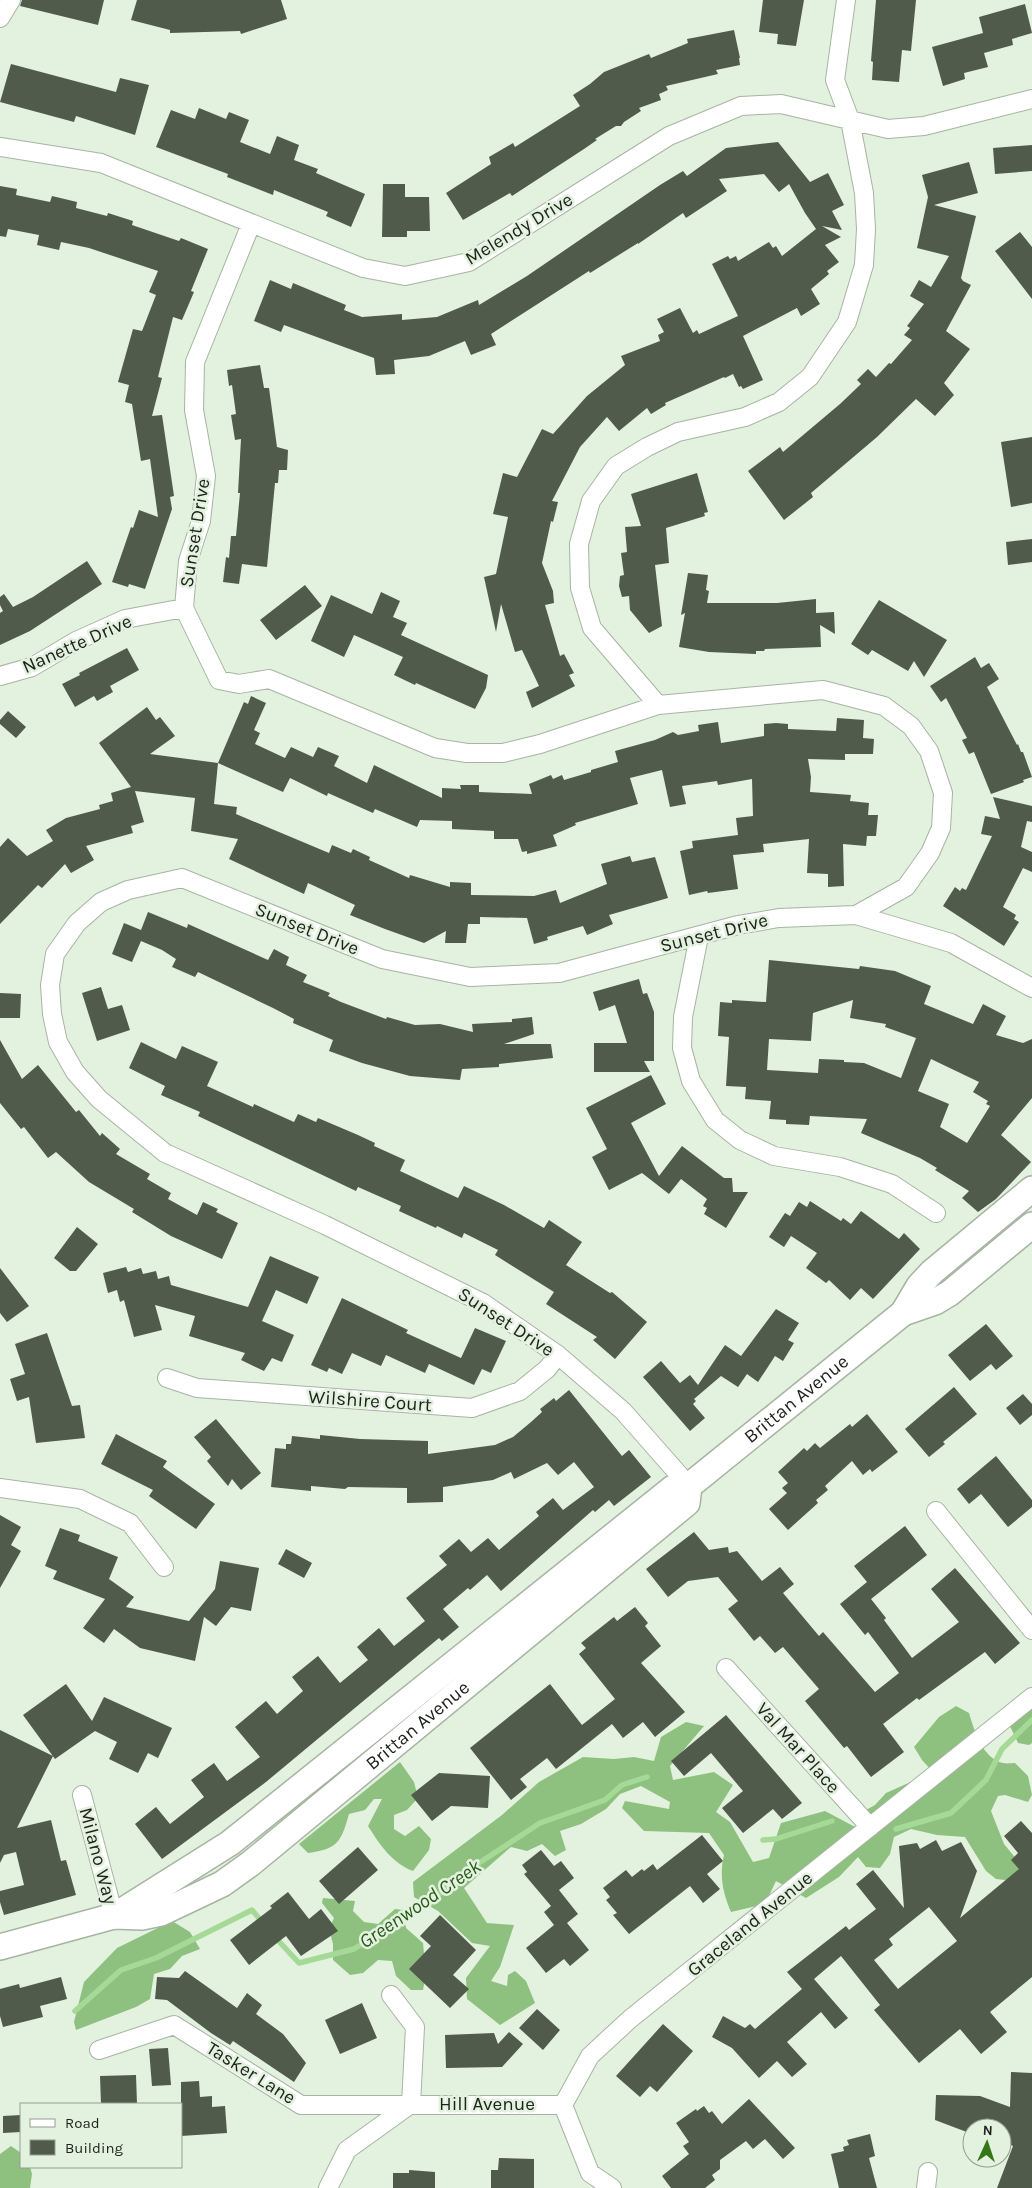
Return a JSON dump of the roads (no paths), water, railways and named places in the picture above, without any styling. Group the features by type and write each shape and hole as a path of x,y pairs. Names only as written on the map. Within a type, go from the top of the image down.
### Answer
{"main road":[{"name":"Brittan Avenue","path":"903,1313 919,1286 932,1272 1032,1189"},
{"name":"Brittan Avenue","path":"0,1947 114,1916 230,1843 673,1488 689,1486 903,1313 935,1302 950,1293 1032,1226"}],"street":[{"path":"0,18 11,0"},
{"path":"658,705 592,628 580,588 579,544 591,501 616,466 647,446 678,432 745,417 779,402 810,377 847,322 864,265 866,229 864,193 850,120 835,80 846,0"},
{"name":"Melendy Drive","path":"0,148 102,163 363,268 405,276 469,262 669,136 741,106 781,104 888,129 924,126 1032,99"},
{"name":"Sunset Drive","path":"251,224 195,362 194,410 206,476 201,521 188,561 184,608 219,680 239,684 269,679 435,748 467,753 502,753 540,744 658,705 823,690 884,706 910,726 929,751 943,793 941,828 930,853 906,887 856,915 779,918 738,924 559,973 470,977 382,959 182,878 128,890 101,902 77,923 55,954 50,985 52,1014 58,1042 75,1072 99,1099 165,1152 326,1225 483,1303 558,1356 623,1411 689,1486"},
{"name":"Nanette Drive","path":"0,676 32,667 76,641 125,619 184,608"},
{"path":"856,915 952,943 1032,988"},
{"path":"699,936 683,1016 682,1048 691,1081 715,1120 740,1140 774,1156 840,1167 892,1184 936,1213"},
{"name":"Wilshire Court","path":"167,1378 197,1388 472,1408 520,1392 547,1370 558,1356"},
{"path":"0,1488 80,1499 130,1524 164,1567"},
{"path":"936,1511 1032,1630"},
{"name":"Val Mar Place","path":"726,1668 870,1828"},
{"name":"Graceland Avenue","path":"563,2105 590,2056 617,2031 1032,1697"},
{"name":"Milano Way","path":"82,1795 114,1916"},
{"path":"328,2188 347,2150 410,2104 414,2026 391,1995"},
{"name":"Tasker Lane","path":"100,2050 174,2025 301,2105 410,2104"},
{"name":"Hill Avenue","path":"410,2104 563,2105"},
{"path":"563,2105 590,2173 612,2188"}],"waterway":[{"name":"Greenwood Creek","path":"896,1829 951,1813 986,1780 1002,1749 1032,1720"},
{"name":"Greenwood Creek","path":"274,1936 299,1963 354,1949 438,1895 479,1863 540,1823 605,1800 622,1785 647,1777"},
{"name":"Greenwood Creek","path":"763,1840 776,1839 832,1821"},
{"name":"Greenwood Creek","path":"75,2011 121,1970 156,1958 252,1910 263,1923"}]}
